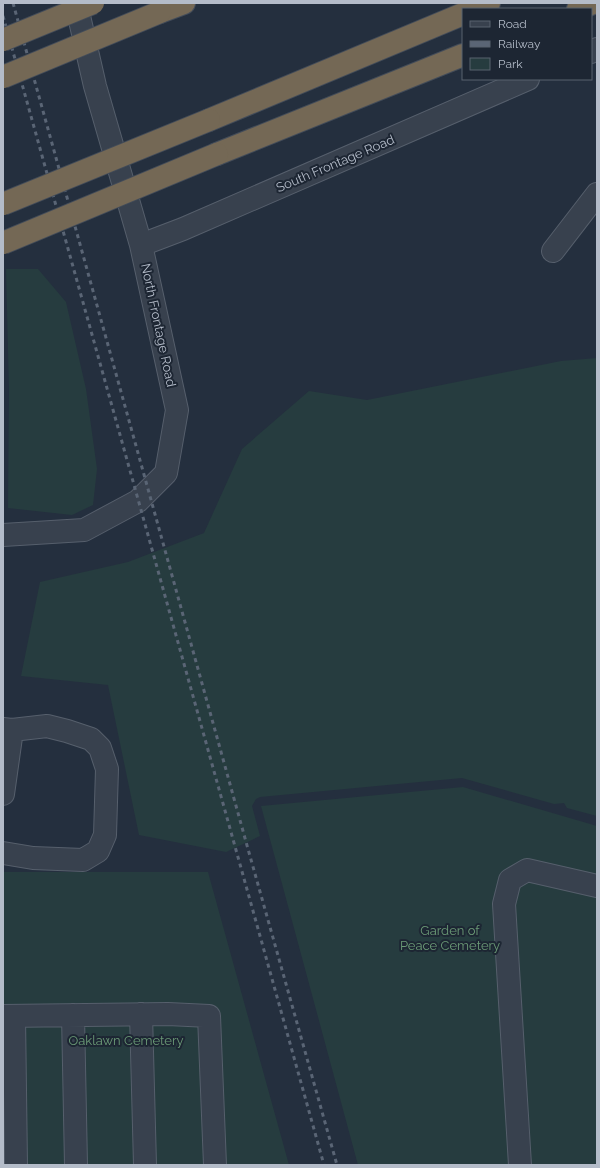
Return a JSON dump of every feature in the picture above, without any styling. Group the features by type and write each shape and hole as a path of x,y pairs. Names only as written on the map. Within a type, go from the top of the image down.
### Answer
{"highway":[{"path":"3,40 93,3"},
{"path":"3,77 184,3"},
{"path":"477,8 489,3"},
{"path":"580,8 593,3"},
{"path":"3,204 462,14"},
{"path":"3,242 462,55"}],"street":[{"name":"North Frontage Road","path":"3,535 84,530 138,501 166,473 177,410 141,245 95,86 76,3"},
{"name":"South Frontage Road","path":"141,245 183,229 526,80"},
{"path":"553,251 597,194"},
{"path":"3,794 8,729 47,726 91,739 100,748 107,769 105,835 98,852 83,860 32,858 3,853"},
{"path":"520,1165 504,904 510,880 526,870 597,886"},
{"path":"141,1014 145,1165"},
{"path":"16,1165 8,1016 168,1014 209,1016 215,1165"},
{"path":"73,1015 76,1165"}],"green space":[{"path":"6,269 38,269 66,302 86,389 97,469 93,505 72,515 8,508 9,390"},
{"path":"597,358 597,816 567,808 564,803 554,804 462,778 260,797 256,799 252,806 260,836 226,852 139,835 108,685 21,676 40,582 128,562 204,533 242,449 309,391 367,400 561,361"},
{"name":"Garden of Peace Cemetery","path":"463,787 597,826 597,1165 358,1165 261,806"},
{"name":"Oaklawn Cemetery","path":"3,872 208,872 289,1165 3,1165"}],"railway":[{"path":"13,3 337,1165"},
{"path":"3,16 324,1165"}]}
